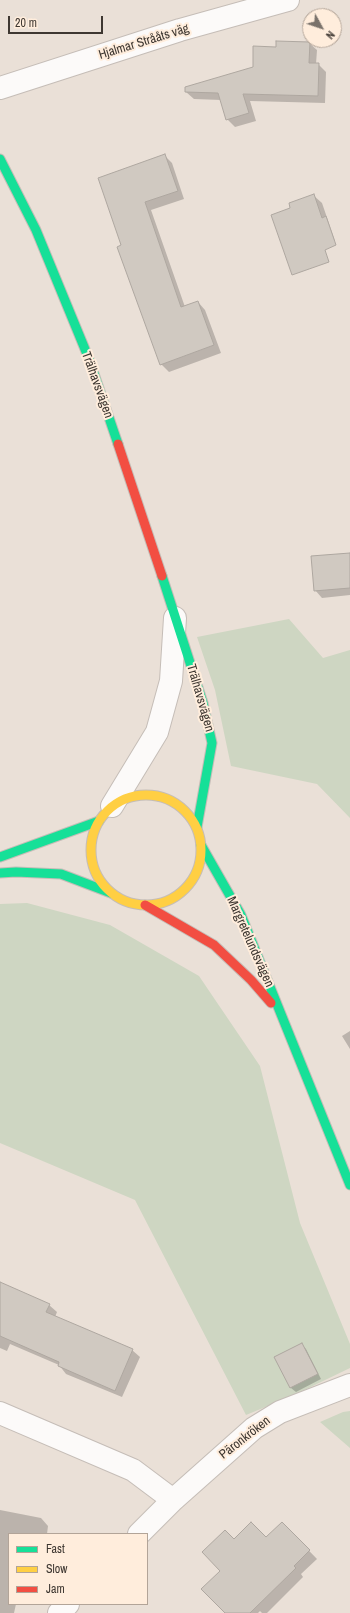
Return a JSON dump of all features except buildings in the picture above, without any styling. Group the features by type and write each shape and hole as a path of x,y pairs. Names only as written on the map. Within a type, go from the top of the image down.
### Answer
{"street":[{"name":"Hjalmar Strååts väg","path":"0,88 180,30 288,0"},
{"name":"Trälhavsvägen","path":"0,159 36,230 89,359 141,509 203,703 212,743 197,827"},
{"name":"Trälhavsvägen","path":"106,813 157,732 170,682 175,618"},
{"path":"0,857 106,813 130,797 140,795 159,796 177,804 191,817 197,827 201,845 200,865 195,876 183,891 164,902 145,905 129,903 112,894 61,874 16,872 0,873"},
{"path":"106,813 92,838 92,862 99,880 112,894"},
{"name":"Margretelundsvägen","path":"201,845 242,916 350,1185"},
{"name":"Margretelundsvägen","path":"145,905 214,944 252,980 284,1019"},
{"name":"Päronkröken","path":"140,1533 173,1500 254,1428 280,1412 350,1385"},
{"path":"0,1413 133,1470 173,1500"},
{"path":"59,1613 67,1605"}],"green space":[{"path":"289,619 323,658 350,650 350,818 317,784 231,766 215,690 197,637"},
{"path":"27,903 110,925 199,976 260,1066 300,1223 350,1344 350,1368 292,1396 246,1415 135,1200 0,1143 0,904"},
{"path":"350,1411 350,1448 320,1422 343,1412"}],"traffic: fast":[{"path":"0,159 36,230 89,359 118,444"},
{"path":"162,576 203,703 212,743 197,827"},
{"path":"0,857 99,821"},
{"path":"201,845 241,915 350,1185"},
{"path":"0,873 16,872 61,874 111,893"}],"traffic: slow":[{"path":"146,795 167,799 185,811 197,829 201,850 197,871 185,889 167,901 146,905 125,901 107,889 95,871 91,850 95,829 107,811 125,799 146,795"}],"traffic: jam":[{"path":"118,444 162,576"},
{"path":"145,905 214,945 251,980 271,1003"}]}
